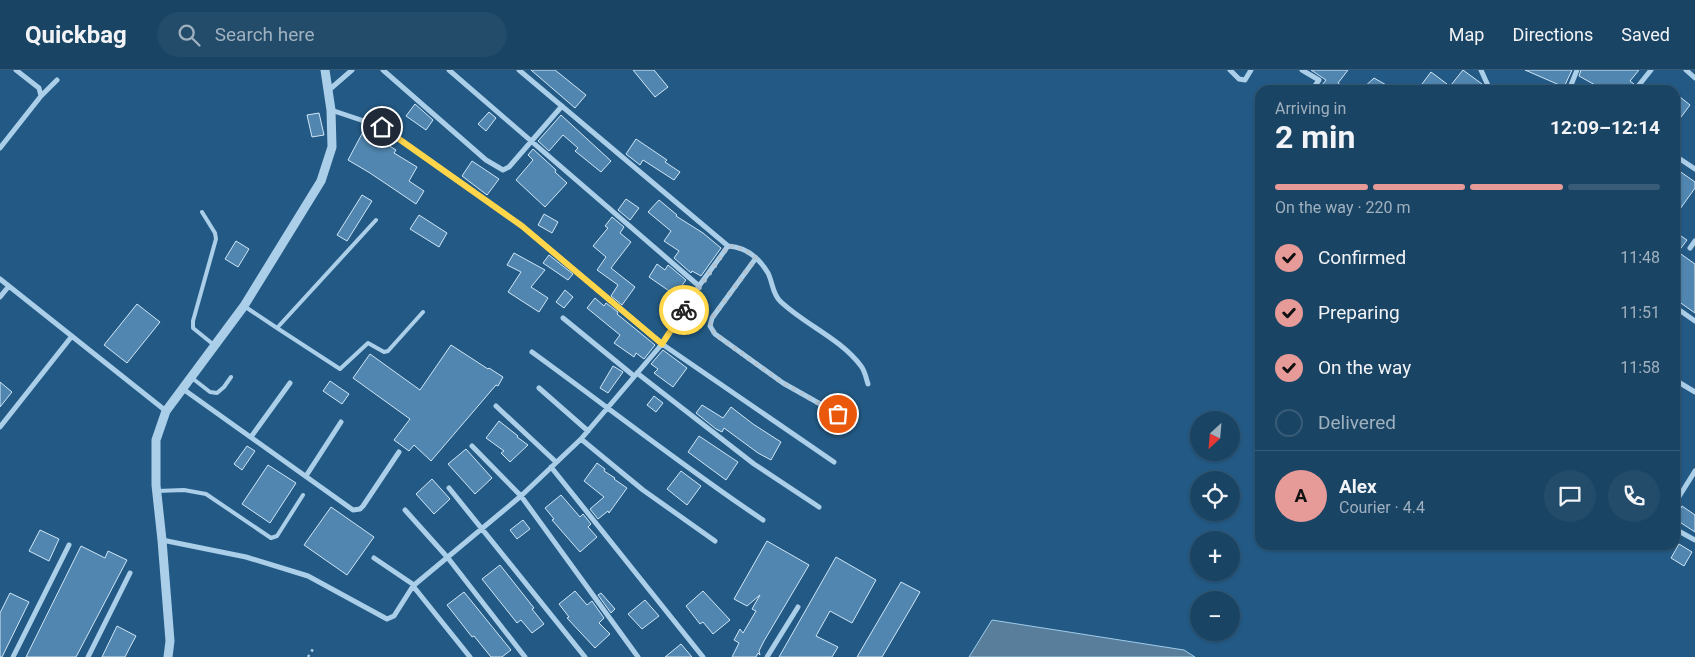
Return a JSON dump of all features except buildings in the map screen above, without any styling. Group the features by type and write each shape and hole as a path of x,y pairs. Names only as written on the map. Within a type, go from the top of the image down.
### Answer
{"street":[{"path":"16,70 39,88 41,96"},
{"path":"168,657 170,641 157,491 156,440 166,411 244,306 321,181 332,146 331,110 325,70"},
{"path":"329,90 352,70"},
{"path":"384,70 486,160 503,170 509,167 562,106"},
{"path":"449,70 699,286"},
{"path":"519,70 728,246 739,247 756,258 768,274 776,297 798,317 832,339 862,367 868,384"},
{"path":"1230,70 1239,79 1244,80 1251,70"},
{"path":"1302,70 1319,80 1316,85"},
{"path":"1481,70 1488,85"},
{"path":"1571,85 1577,70"},
{"path":"1639,85 1651,70"},
{"path":"1686,70 1695,78"},
{"path":"0,148 41,96 57,80"},
{"path":"331,110 382,127 522,226 662,344 834,462"},
{"path":"1680,159 1695,169"},
{"path":"1690,248 1695,240"},
{"path":"162,540 246,557 308,576 387,619 394,616 413,586 521,496 581,440 662,344 699,286 728,246"},
{"path":"756,258 712,318 710,326 715,334 783,383 838,414"},
{"path":"0,279 166,411"},
{"path":"0,297 9,286"},
{"path":"1680,310 1695,321"},
{"path":"563,318 754,464 818,507"},
{"path":"0,427 72,336"},
{"path":"532,352 608,407 700,478 762,520"},
{"path":"251,437 290,383"},
{"path":"1680,383 1695,392"},
{"path":"539,388 588,432"},
{"path":"183,389 353,510 360,509 399,452"},
{"path":"496,406 556,462"},
{"path":"306,476 341,422"},
{"path":"581,440 643,490 716,541"},
{"path":"472,446 521,496 638,657"},
{"path":"551,467 703,657"},
{"path":"1680,495 1695,471"},
{"path":"449,488 585,657"},
{"path":"404,510 448,558 525,657"},
{"path":"1680,532 1695,540"},
{"path":"13,657 69,545"},
{"path":"374,558 413,586 470,657"},
{"path":"88,657 130,573"},
{"path":"767,657 798,606"}],"lane":[{"path":"202,212 215,233 216,239 192,321 193,328 216,346"},
{"path":"277,328 376,220"},
{"path":"244,306 340,369 368,343 384,352 388,351 423,312"},
{"path":"192,378 210,392 217,393 231,377"},
{"path":"157,491 184,490 206,494 271,538 277,536 303,496"}],"path":[{"path":"308,657 313,649"}],"water":[{"path":"992,620 1184,650 1195,657 969,657"}],"way so far":[{"path":"684,310 728,246 739,247 754,256 756,258 712,318 710,326 715,334 783,383 838,414"}],"route":[{"path":"382,127 522,226 662,344 684,310"}]}
